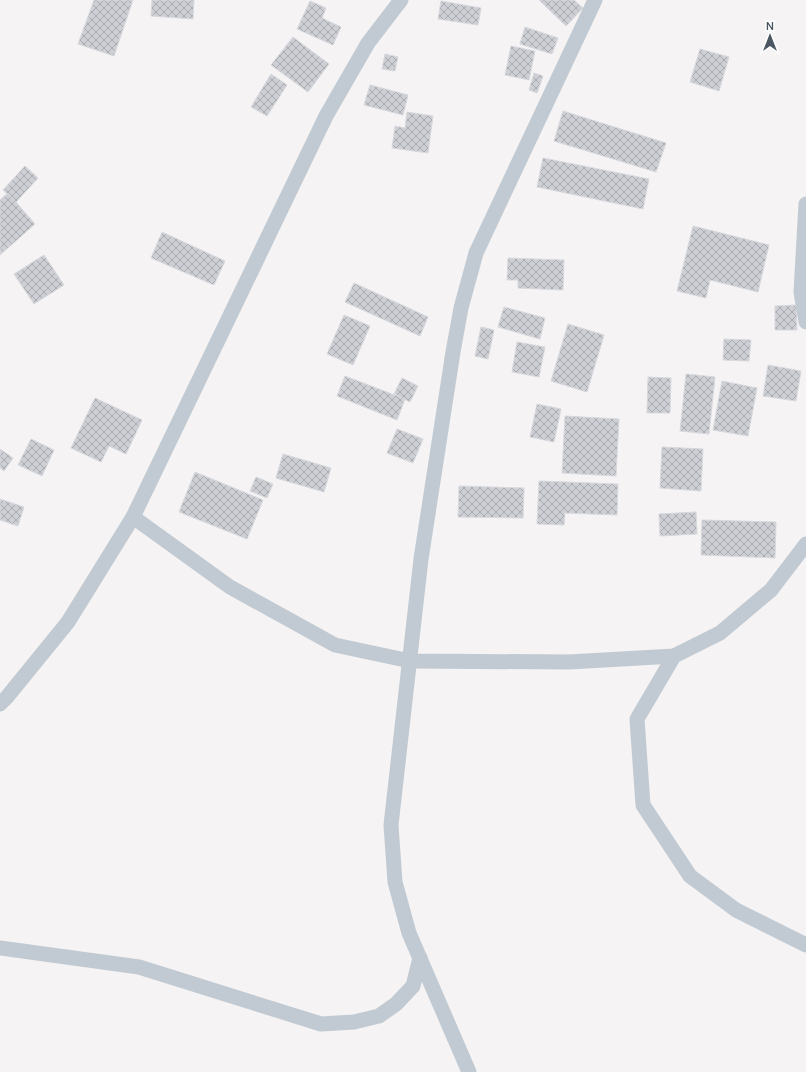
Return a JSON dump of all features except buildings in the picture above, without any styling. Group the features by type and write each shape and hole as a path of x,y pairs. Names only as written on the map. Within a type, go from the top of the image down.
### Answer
{"street":[{"path":"0,704 8,697 68,622 133,517 326,116 368,43 401,0"},
{"path":"469,1072 409,932 395,882 391,825 421,559 453,352 465,294 476,253 595,0"},
{"path":"806,204 801,292 806,322"},
{"path":"133,517 230,587 335,645 410,661 569,662 674,656 720,633 765,594 806,544"},
{"path":"674,656 637,718 643,805 690,876 736,910 806,944"},
{"path":"0,948 139,967 321,1024 354,1022 379,1016 396,1004 413,986 420,958"}]}
